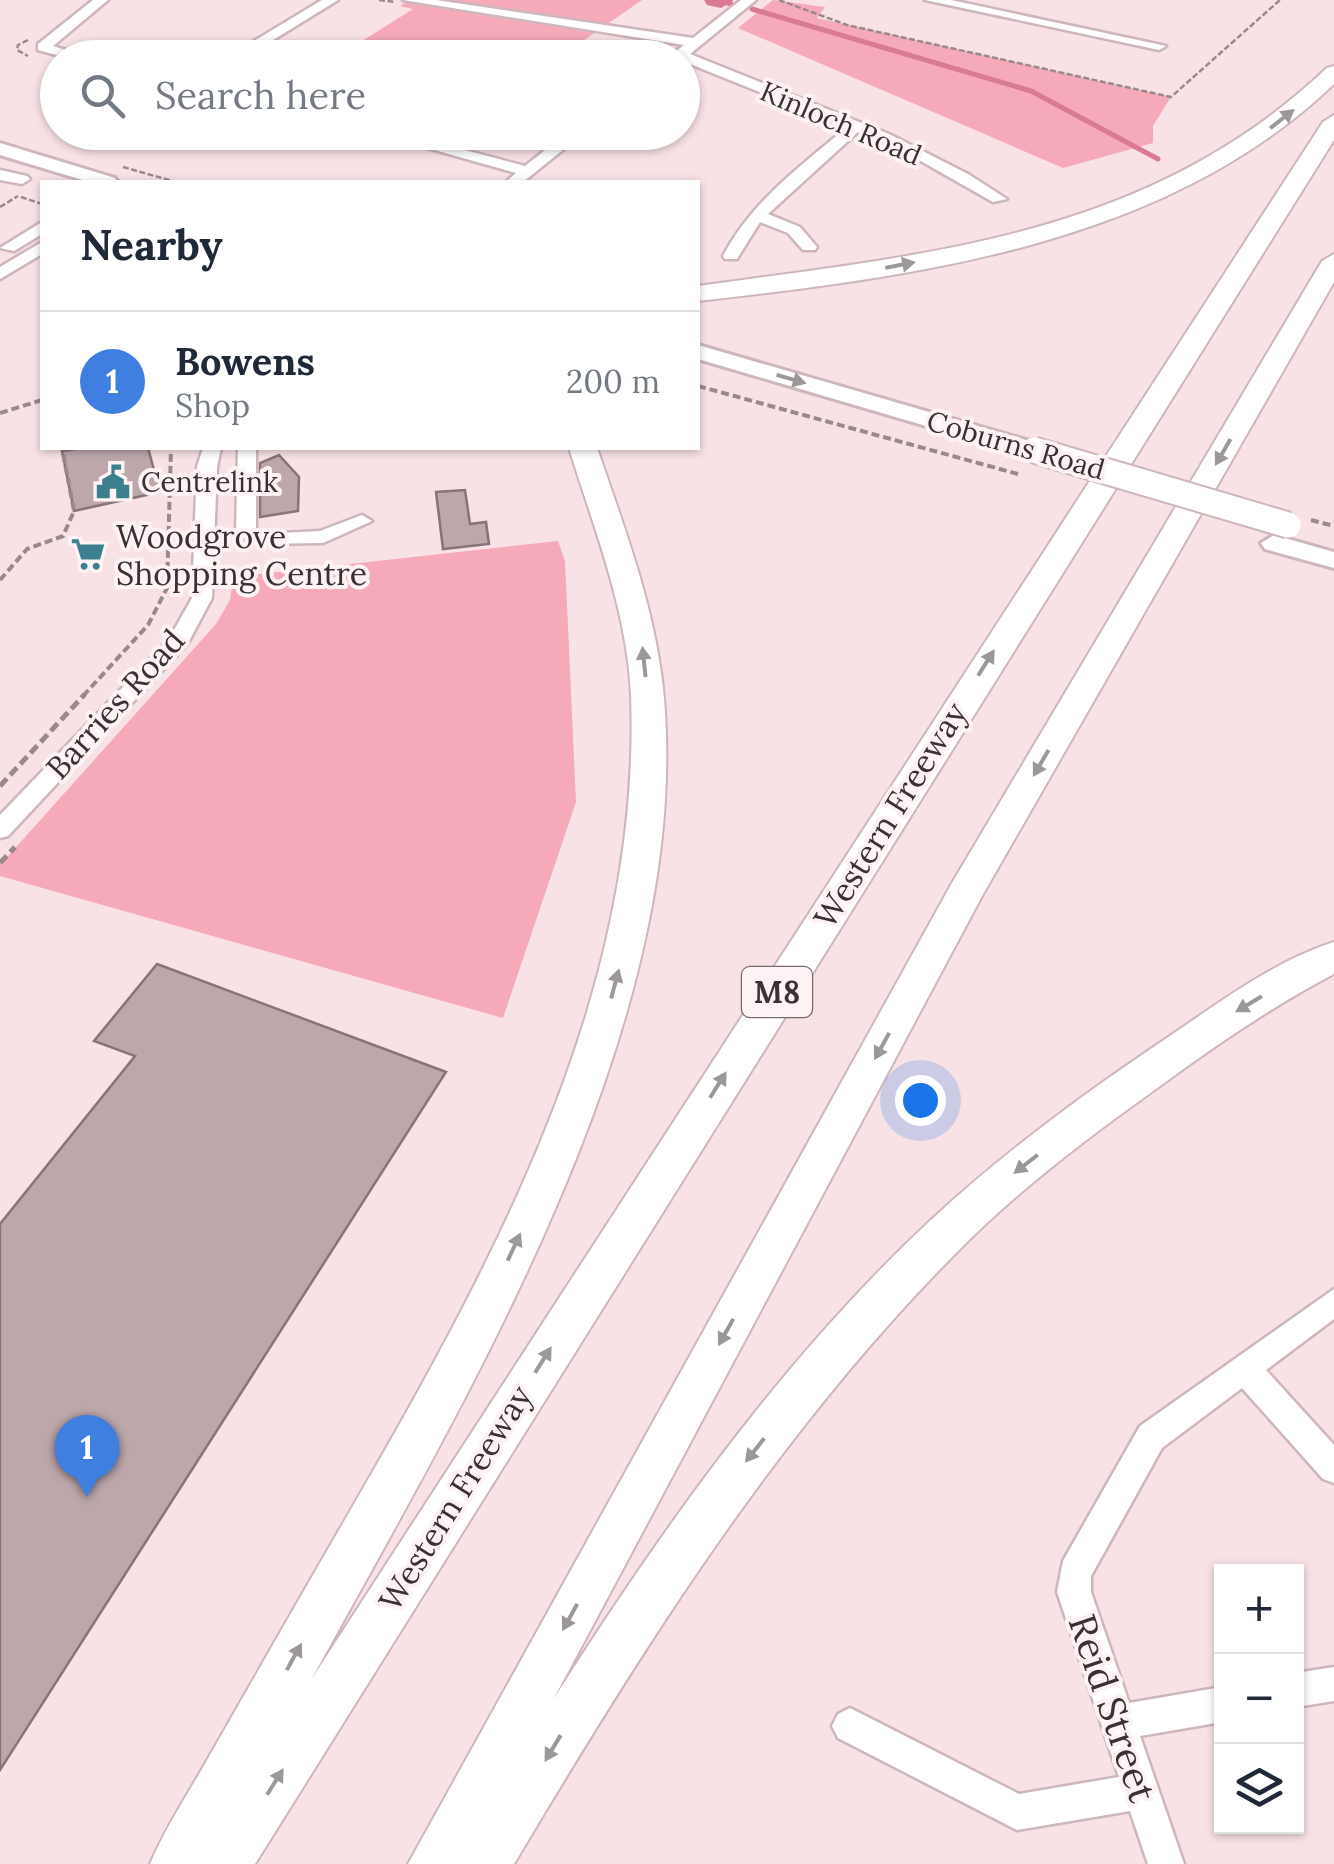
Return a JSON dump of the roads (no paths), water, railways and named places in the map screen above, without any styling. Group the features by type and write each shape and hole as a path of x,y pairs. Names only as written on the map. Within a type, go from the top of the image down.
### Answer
{"highway":[{"path":"701,293 840,276 942,258 1096,214 1183,179 1257,138 1334,72"},
{"name":"Western Freeway","path":"223,1864 1334,122"},
{"path":"436,1864 965,892 1334,262"},
{"path":"178,1864 492,1296 564,1132 607,1013 641,858 649,769 647,698 637,616 585,450"},
{"path":"483,1864 656,1585 726,1487 876,1306 1013,1174 1103,1104 1223,1021 1334,957"}],"main road":[{"path":"0,149 101,180"},
{"path":"0,174 27,187"},
{"name":"Coburns Road","path":"700,353 1024,464"},
{"name":"Coburns Road","path":"700,375 1281,534 1334,560"},
{"name":"Coburns Road","path":"1281,534 1334,538"}],"street":[{"path":"52,40 101,0"},
{"path":"263,40 331,0"},
{"path":"410,0 670,40"},
{"path":"700,41 749,0"},
{"path":"932,0 1159,46"},
{"path":"1010,16 1026,0"},
{"name":"Kinloch Road","path":"700,65 855,127 972,181 999,198"},
{"path":"731,256 738,238 757,215 855,127"},
{"path":"445,150 527,172"},
{"path":"515,180 555,150"},
{"path":"757,215 794,230 809,248"},
{"path":"2,266 21,241 40,228"},
{"path":"21,241 40,244"},
{"path":"2,266 40,245"},
{"name":"Barries Road","path":"0,830 176,643 202,598 207,466 211,450"},
{"path":"246,450 246,531 258,540 322,536 362,520"},
{"name":"Reid Street","path":"1166,1864 1074,1592 1074,1573 1151,1437 1334,1302"},
{"path":"1245,1369 1334,1468"},
{"path":"1304,1689 1334,1684"},
{"path":"1117,1722 1214,1705"},
{"path":"850,1726 1017,1812 1141,1791"}],"waterway":[{"path":"716,0 721,1"},
{"path":"721,1 731,4"},
{"path":"752,9 1031,91 1158,159"}],"place":[{"name":"Centrelink","path":"113,482"},
{"name":"Woodgrove Shopping Centre","path":"88,554"},
{"name":"Bowens","path":"87,1497"}]}
